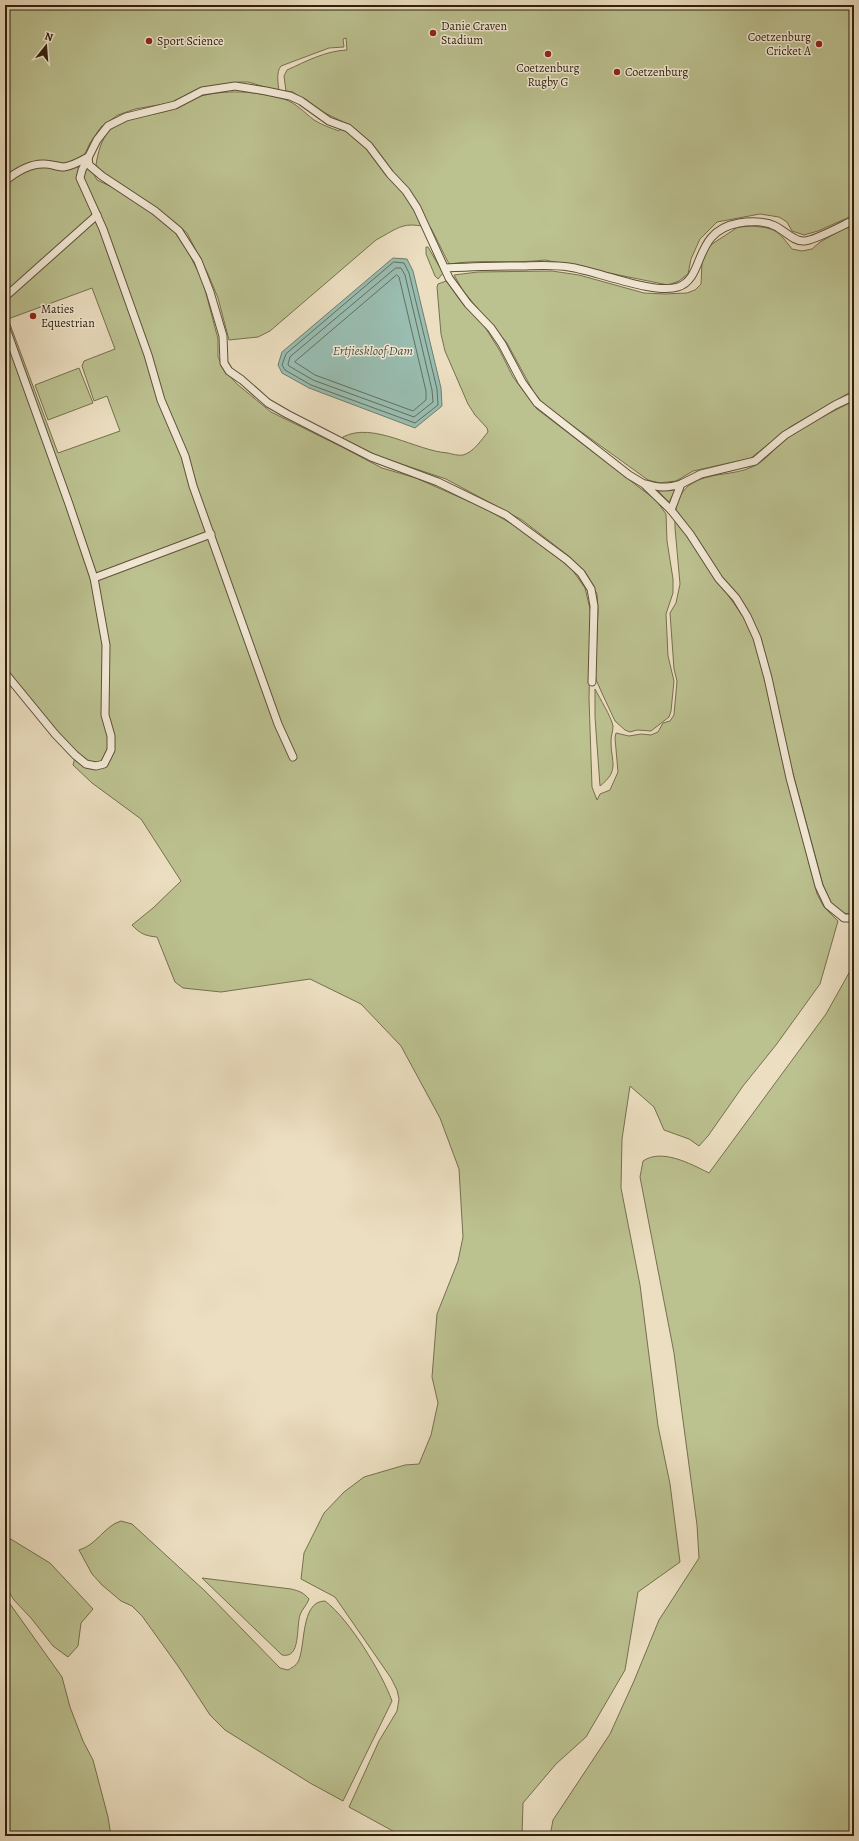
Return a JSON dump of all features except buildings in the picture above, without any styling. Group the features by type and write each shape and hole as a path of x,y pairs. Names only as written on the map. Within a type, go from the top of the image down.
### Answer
{"street":[{"path":"293,757 278,724 185,456 161,400 148,355 97,215 80,178 88,157 97,140 108,126 126,117 175,105 202,91 235,86 290,96 302,101 329,121 348,128 369,146 390,174 406,191 417,208 449,278 468,304 478,313 502,344 522,382 537,403 629,475 644,484 671,510 690,534 719,579 736,598 747,616 757,638 768,678 790,778 819,886 828,905 844,918 854,918"},
{"path":"5,181 27,167 36,164 64,167 75,164 88,157"},
{"path":"88,157 90,165 102,176 155,211 179,231 198,261 210,292 223,336 224,363 229,371 242,380 268,403 287,414 371,457 438,482 506,514 581,572 591,589 594,606 592,682"},
{"path":"5,297 97,215"},
{"path":"445,268 477,266 569,267 654,288 671,288 679,287 689,281 694,274 701,253 707,242 719,231 729,226 739,223 758,222 774,225 798,240 804,241 813,240 854,220"},
{"path":"5,326 22,370 41,429 70,504 94,578 106,645 105,715 111,736 111,750 104,764 96,766 86,764 75,755 55,734 5,672"},
{"path":"644,484 658,488 669,487 681,484 701,474 755,461 785,435 835,405 854,396"},
{"path":"671,510 681,484"},
{"path":"94,578 211,534"}],"green space":[{"path":"5,5 854,5 854,215 818,231 804,235 792,231 787,222 779,217 760,214 717,222 700,239 691,259 688,274 679,281 668,285 545,260 449,264 431,228 408,225 402,226 376,240 270,331 258,337 229,340 218,298 208,274 187,233 173,221 104,174 96,165 100,148 106,135 113,127 123,122 133,118 180,107 191,99 197,97 208,94 230,92 263,94 284,99 317,122 339,131 343,122 317,109 293,92 286,91 284,76 287,70 309,60 331,52 347,50 346,38 343,39 344,47 329,48 281,66 278,74 279,91 248,82 240,82 196,90 175,102 135,109 118,115 101,127 90,143 84,156 97,180 112,187 159,217 182,239 203,282 218,339 218,357 225,371 237,384 271,412 382,468 416,478 486,509 517,527 571,568 585,588 591,613 589,698 592,787 597,800 600,794 610,790 618,772 615,738 616,733 629,736 641,734 651,735 658,732 663,723 670,721 674,715 677,681 674,669 670,613 676,603 680,584 675,519 744,618 754,640 762,665 781,754 817,894 824,907 838,921 820,984 776,1045 743,1086 708,1136 699,1146 689,1139 664,1130 654,1107 630,1086 622,1139 621,1188 640,1285 658,1426 670,1484 680,1562 638,1592 625,1670 586,1737 556,1764 523,1803 522,1836 402,1836 349,1807 379,1741 397,1711 399,1699 397,1690 391,1678 335,1597 301,1579 304,1553 324,1513 344,1492 364,1477 405,1465 419,1464 431,1435 438,1403 432,1377 437,1314 458,1261 463,1237 459,1169 440,1118 401,1046 361,1004 310,979 221,992 183,988 175,982 157,937 143,934 132,925 153,908 181,881 141,819 92,783 73,765 76,754 5,669","holes":["92,288 115,349 84,361 82,366 94,401 107,396 120,431 58,453 8,319"]},
{"path":"752,226 772,229 780,234 792,249 802,251 812,249 820,242 843,229 854,226 854,390 790,427 751,458 693,471 676,481 659,483 648,480 544,405 533,391 507,343 463,291 454,275 478,272 552,271 579,275 644,293 687,293 695,290 701,284 702,263 706,251 712,244 738,227"},
{"path":"426,247 428,247 443,273 438,279 435,276 426,254"},
{"path":"446,281 457,296 483,324 500,351 513,377 537,409 656,500 666,514 667,541 673,579 673,593 666,614 668,656 674,681 669,717 651,731 637,730 630,732 625,730 615,721 601,691 595,677 598,611 597,594 587,575 570,557 522,520 446,479 380,457 343,440 343,437 355,433 368,432 395,438 436,451 461,455 474,449 488,432 487,428 475,415 468,404 445,351 441,334 437,287 438,284"},
{"path":"79,368 93,403 48,420 35,385"},
{"path":"854,401 854,914 841,913 833,907 823,885 788,755 761,638 737,594 720,575 698,539 676,510 680,496 691,484 705,478 737,472 752,467 766,458 794,433"},
{"path":"676,489 669,502 658,491 659,491"},
{"path":"595,689 613,726 611,741 613,761 612,771 600,786 595,717"},
{"path":"854,964 854,1836 550,1836 553,1820 610,1734 659,1620 699,1558 697,1525 674,1353 640,1177 643,1161 651,1157 667,1157 685,1162 709,1173 826,1014"},
{"path":"121,1521 132,1524 205,1591 280,1668 288,1670 295,1666 298,1662 308,1616 311,1608 317,1603 325,1601 344,1620 373,1662 392,1701 343,1801 310,1783 225,1730 210,1715 178,1666 142,1616 132,1606 121,1601 102,1585 92,1574 79,1550 91,1544 115,1523"},
{"path":"5,1531 9,1538 50,1563 93,1609 81,1623 78,1646 68,1657 53,1646 31,1618 14,1600 5,1586"},
{"path":"202,1578 291,1589 299,1591 305,1595 309,1599 300,1615 297,1641 292,1652 288,1655 282,1655"},
{"path":"5,1597 62,1677 70,1707 83,1741 93,1760 108,1817 111,1836 5,1836"}],"water":[{"name":"Ertjieskloof Dam","path":"393,258 407,259 413,271 441,388 442,406 415,428 309,388 282,373 278,365 282,352"}],"place":[{"name":"Danie Craven Stadium","path":"433,33"},
{"name":"Sport Science","path":"149,41"},
{"name":"Coetzenburg Cricket A","path":"819,44"},
{"name":"Coetzenburg Rugby G","path":"548,54"},
{"name":"Coetzenburg","path":"617,72"},
{"name":"Maties Equestrian","path":"33,316"}]}
